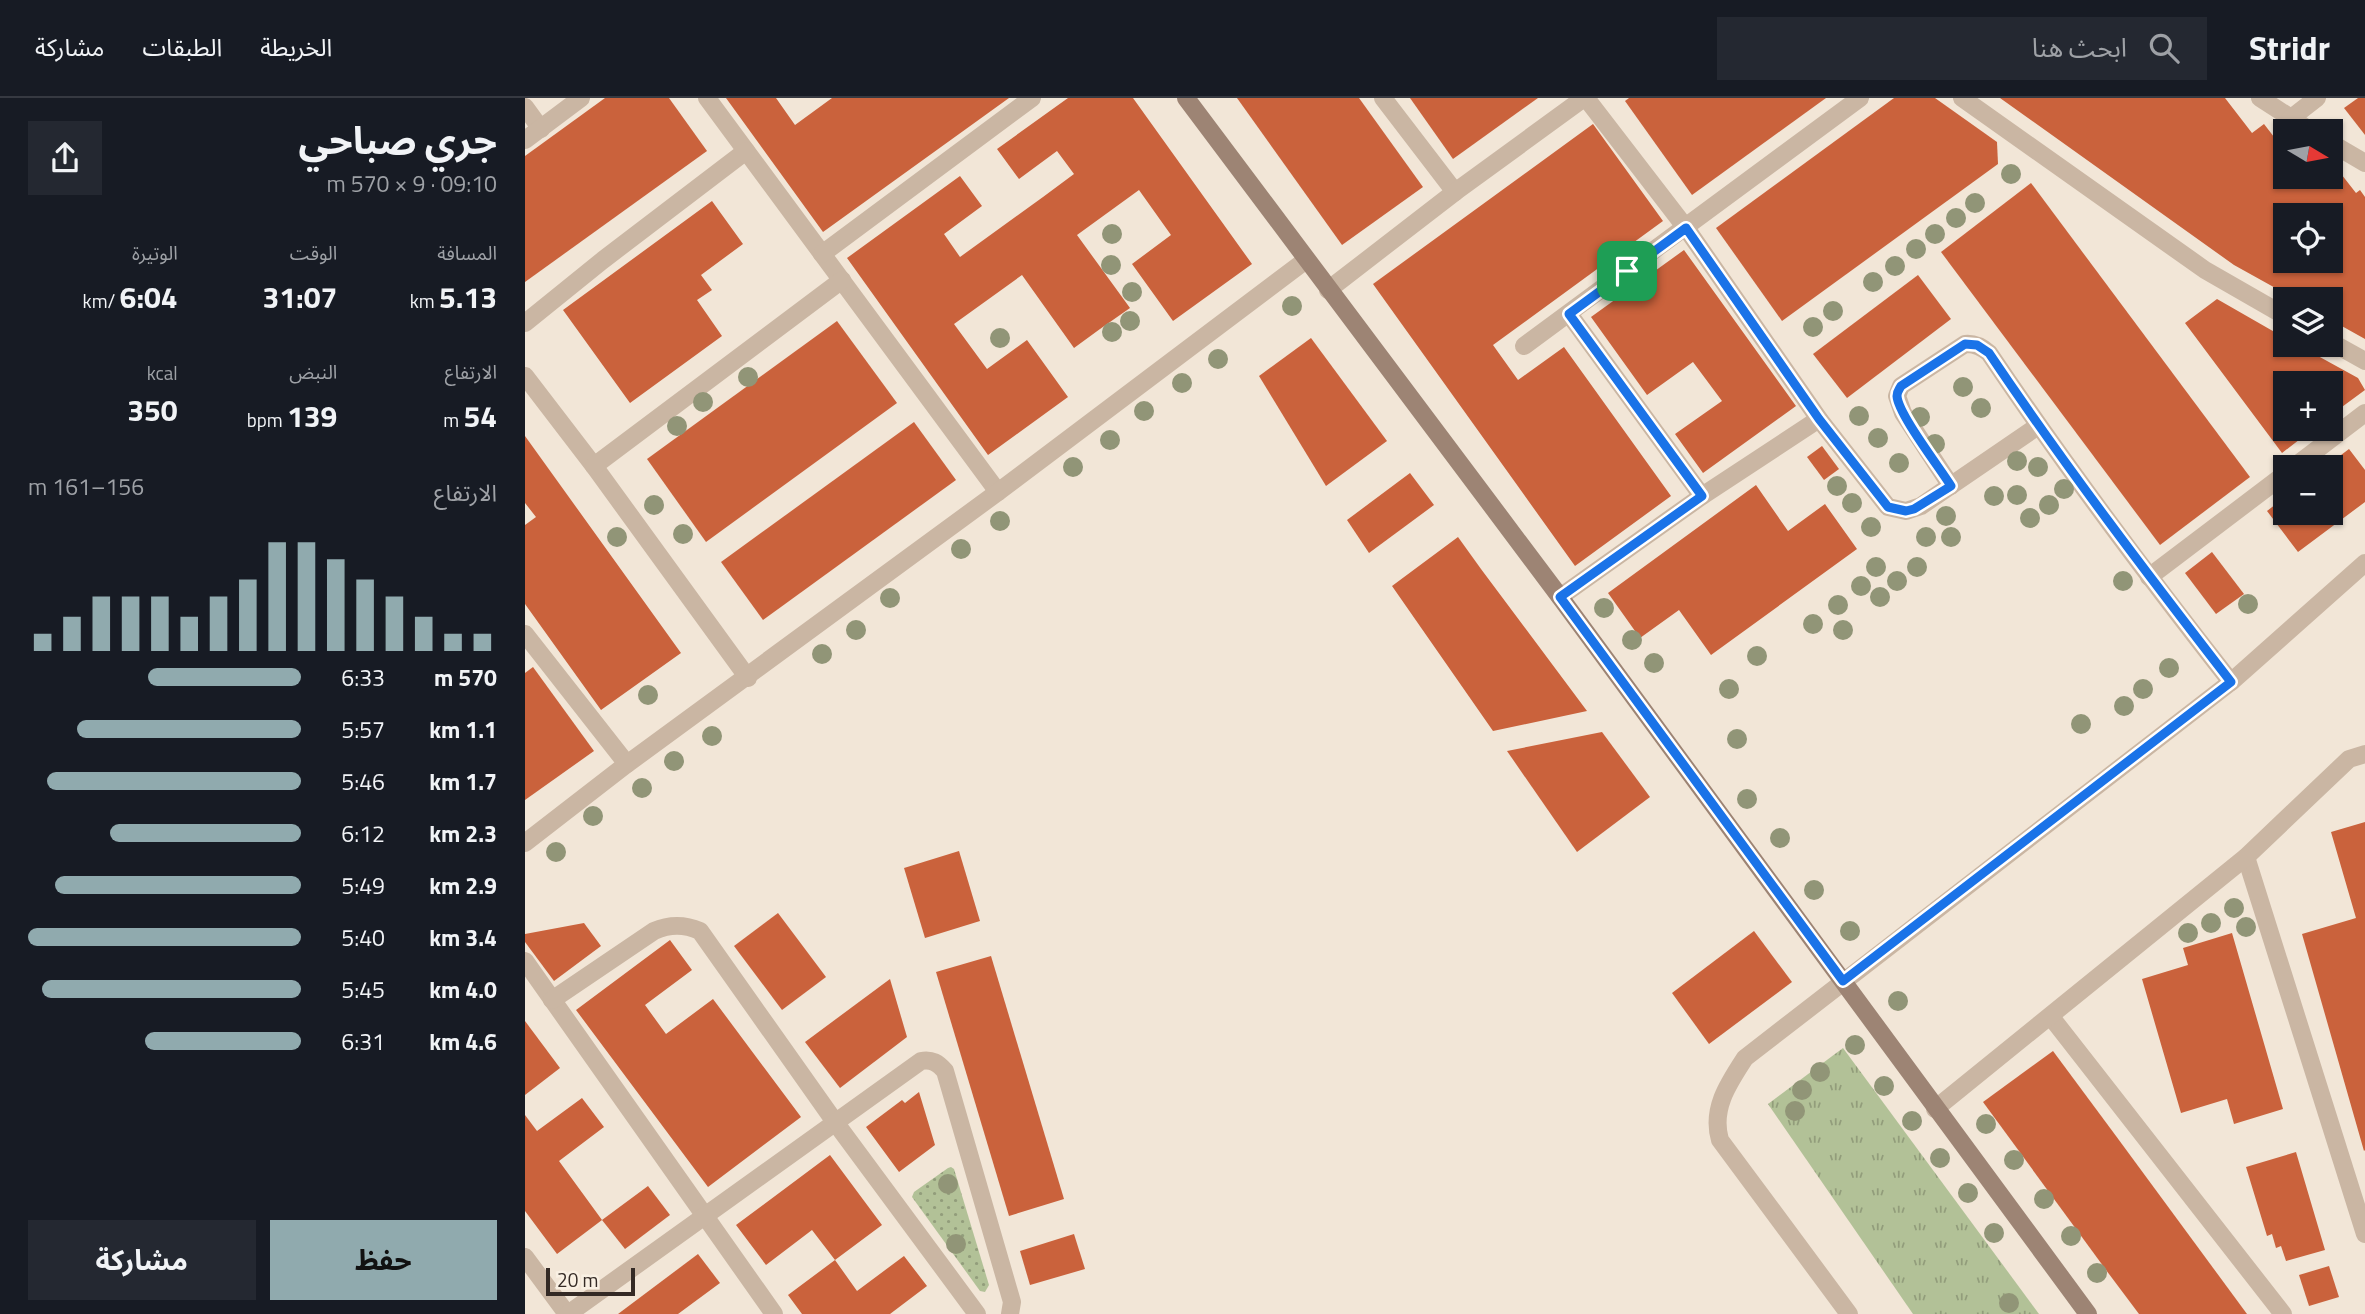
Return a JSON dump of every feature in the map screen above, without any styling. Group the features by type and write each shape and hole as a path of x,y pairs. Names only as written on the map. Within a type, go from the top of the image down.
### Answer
{"street":[{"path":"525,140 581,98"},
{"path":"707,98 998,492"},
{"path":"822,254 1033,98"},
{"path":"1187,98 1560,597 2088,1314"},
{"path":"1383,98 1455,192"},
{"path":"1328,290 1455,192 1585,98 1686,228 1819,419 1888,507 1906,511 1914,509 2038,426"},
{"path":"1524,346 1860,98"},
{"path":"1962,98 2205,270 2273,309"},
{"path":"2260,98 2290,119 2317,98"},
{"path":"525,107 541,129"},
{"path":"2343,150 2365,163"},
{"path":"525,323 746,151"},
{"path":"525,843 1306,260"},
{"path":"594,466 842,280"},
{"path":"1569,314 1702,496"},
{"path":"1951,486 1903,412 1897,396 1901,386 1965,344 1977,345 1989,353 2038,426 2149,577 2231,682"},
{"path":"2343,349 2365,361"},
{"path":"525,376 748,678"},
{"path":"2310,455 2365,413"},
{"path":"1560,597 1702,496 1819,419"},
{"path":"2149,577 2273,483"},
{"path":"1849,1314 1720,1140 1716,1126 1718,1108 1728,1083 1745,1058 2231,682 2365,563"},
{"path":"525,634 532,659 628,764"},
{"path":"1935,1109 2246,857 2349,759 2365,754"},
{"path":"2246,857 2365,1234"},
{"path":"552,1000 654,931 665,926 679,925 700,931 835,1122 977,1314"},
{"path":"525,961 774,1314"},
{"path":"2051,1017 2283,1314"},
{"path":"525,1257 568,1314 921,1061 928,1060 938,1063 945,1072 1012,1302 1010,1314"}],"green space":[{"path":"1843,1048 2039,1314 1913,1314 1768,1104"},
{"path":"951,1167 954,1169 989,1285 985,1292 980,1291 912,1197 914,1192"}],"building":[{"path":"605,98 669,98 707,151 525,282 525,156"},
{"path":"726,98 776,98 795,125 832,98 1009,98 823,232"},
{"path":"1068,98 1133,98 1252,264 1173,321 1132,264 1171,235 1139,190 1077,235 1130,308 1074,348 1022,275 954,324 987,369 1027,340 1068,397 988,455 847,258 960,176 982,206 944,234 960,257 1043,197 1074,174 1057,151 1019,179 997,149"},
{"path":"1237,98 1359,98 1423,187 1342,245"},
{"path":"1410,98 1538,98 1453,159"},
{"path":"1629,98 1826,98 1692,195 1625,101"},
{"path":"1894,98 1935,98 1997,142 1998,164 1782,321 1716,228"},
{"path":"2000,98 2225,98 2252,133 2264,124 2273,136 2273,189 2343,189 2343,176 2356,193 2360,190 2365,197 2365,339 2343,327 2343,287 2273,287 2234,265"},
{"path":"2358,98 2365,98 2365,135 2344,108"},
{"path":"1593,124 1663,221 1493,345 1518,380 1564,347 1671,496 1575,566 1373,284"},
{"path":"2031,183 2250,477 2160,545 1941,252"},
{"path":"712,201 743,244 701,275 712,290 697,300 722,336 630,403 563,310"},
{"path":"1684,250 1796,406 1703,473 1675,434 1722,401 1693,362 1647,395 1591,317"},
{"path":"1918,275 1951,319 1847,398 1813,354"},
{"path":"2217,299 2273,331 2273,357 2320,357 2358,378 2365,390 2343,406 2343,371 2273,371 2273,441 2185,323"},
{"path":"837,321 897,403 706,542 647,459"},
{"path":"1311,338 1387,441 1326,486 1259,376"},
{"path":"914,422 956,480 763,620 721,562"},
{"path":"525,436 681,653 601,710 525,604 525,525 536,517 525,503"},
{"path":"2273,441 2298,441 2282,453"},
{"path":"1822,446 1839,469 1824,480 1807,457"},
{"path":"2349,449 2365,470 2365,502 2343,518 2343,455"},
{"path":"1410,473 1434,505 1369,553 1347,520"},
{"path":"1756,485 1788,531 1825,504 1857,549 1711,655 1679,610 1640,638 1608,593"},
{"path":"2273,506 2273,519 2267,511"},
{"path":"2278,525 2334,525 2298,552"},
{"path":"1458,537 1587,711 1493,731 1392,586"},
{"path":"2212,552 2244,594 2216,614 2185,573"},
{"path":"533,667 594,751 525,800 525,673"},
{"path":"1602,732 1650,797 1577,852 1507,751"},
{"path":"2365,822 2364,1151 2302,934 2356,918 2331,832"},
{"path":"959,851 980,921 925,938 904,868"},
{"path":"778,913 826,977 782,1010 734,946"},
{"path":"584,923 601,946 554,981 525,942 525,934"},
{"path":"1754,931 1792,982 1709,1044 1672,993"},
{"path":"2232,933 2283,1109 2234,1124 2227,1099 2181,1113 2142,979 2188,965 2183,948"},
{"path":"670,940 692,970 645,1005 666,1034 713,999 801,1117 708,1187 576,1010"},
{"path":"991,956 1064,1199 1009,1216 936,972"},
{"path":"890,979 907,1037 840,1088 805,1042"},
{"path":"525,1021 560,1068 525,1095"},
{"path":"2053,1051 2247,1314 2139,1314 2109,1274 1983,1102"},
{"path":"919,1092 935,1145 899,1172 866,1127 902,1100 905,1103"},
{"path":"582,1098 604,1127 559,1161 602,1220 557,1254 525,1211 525,1115 537,1131"},
{"path":"2296,1152 2325,1250 2286,1261 2281,1246 2276,1248 2272,1234 2267,1236 2246,1167"},
{"path":"830,1155 882,1225 835,1260 812,1230 766,1265 736,1225"},
{"path":"648,1186 670,1215 625,1249 602,1220"},
{"path":"1074,1234 1085,1269 1030,1285 1020,1251"},
{"path":"698,1254 720,1283 678,1314 618,1314"},
{"path":"904,1256 927,1286 890,1314 802,1314 788,1295 835,1260 857,1291"},
{"path":"2329,1266 2339,1297 2309,1306 2299,1275"}],"route":[{"path":"1686,228 1819,419 1888,507 1896,510 1906,511 1921,506 1951,486 1903,412 1897,396 1898,391 1901,386 1965,344 1982,347 1989,353 2038,426 2149,577 2231,682 1843,981 1560,597 1702,496 1569,314 1627,271 1686,228"}]}
